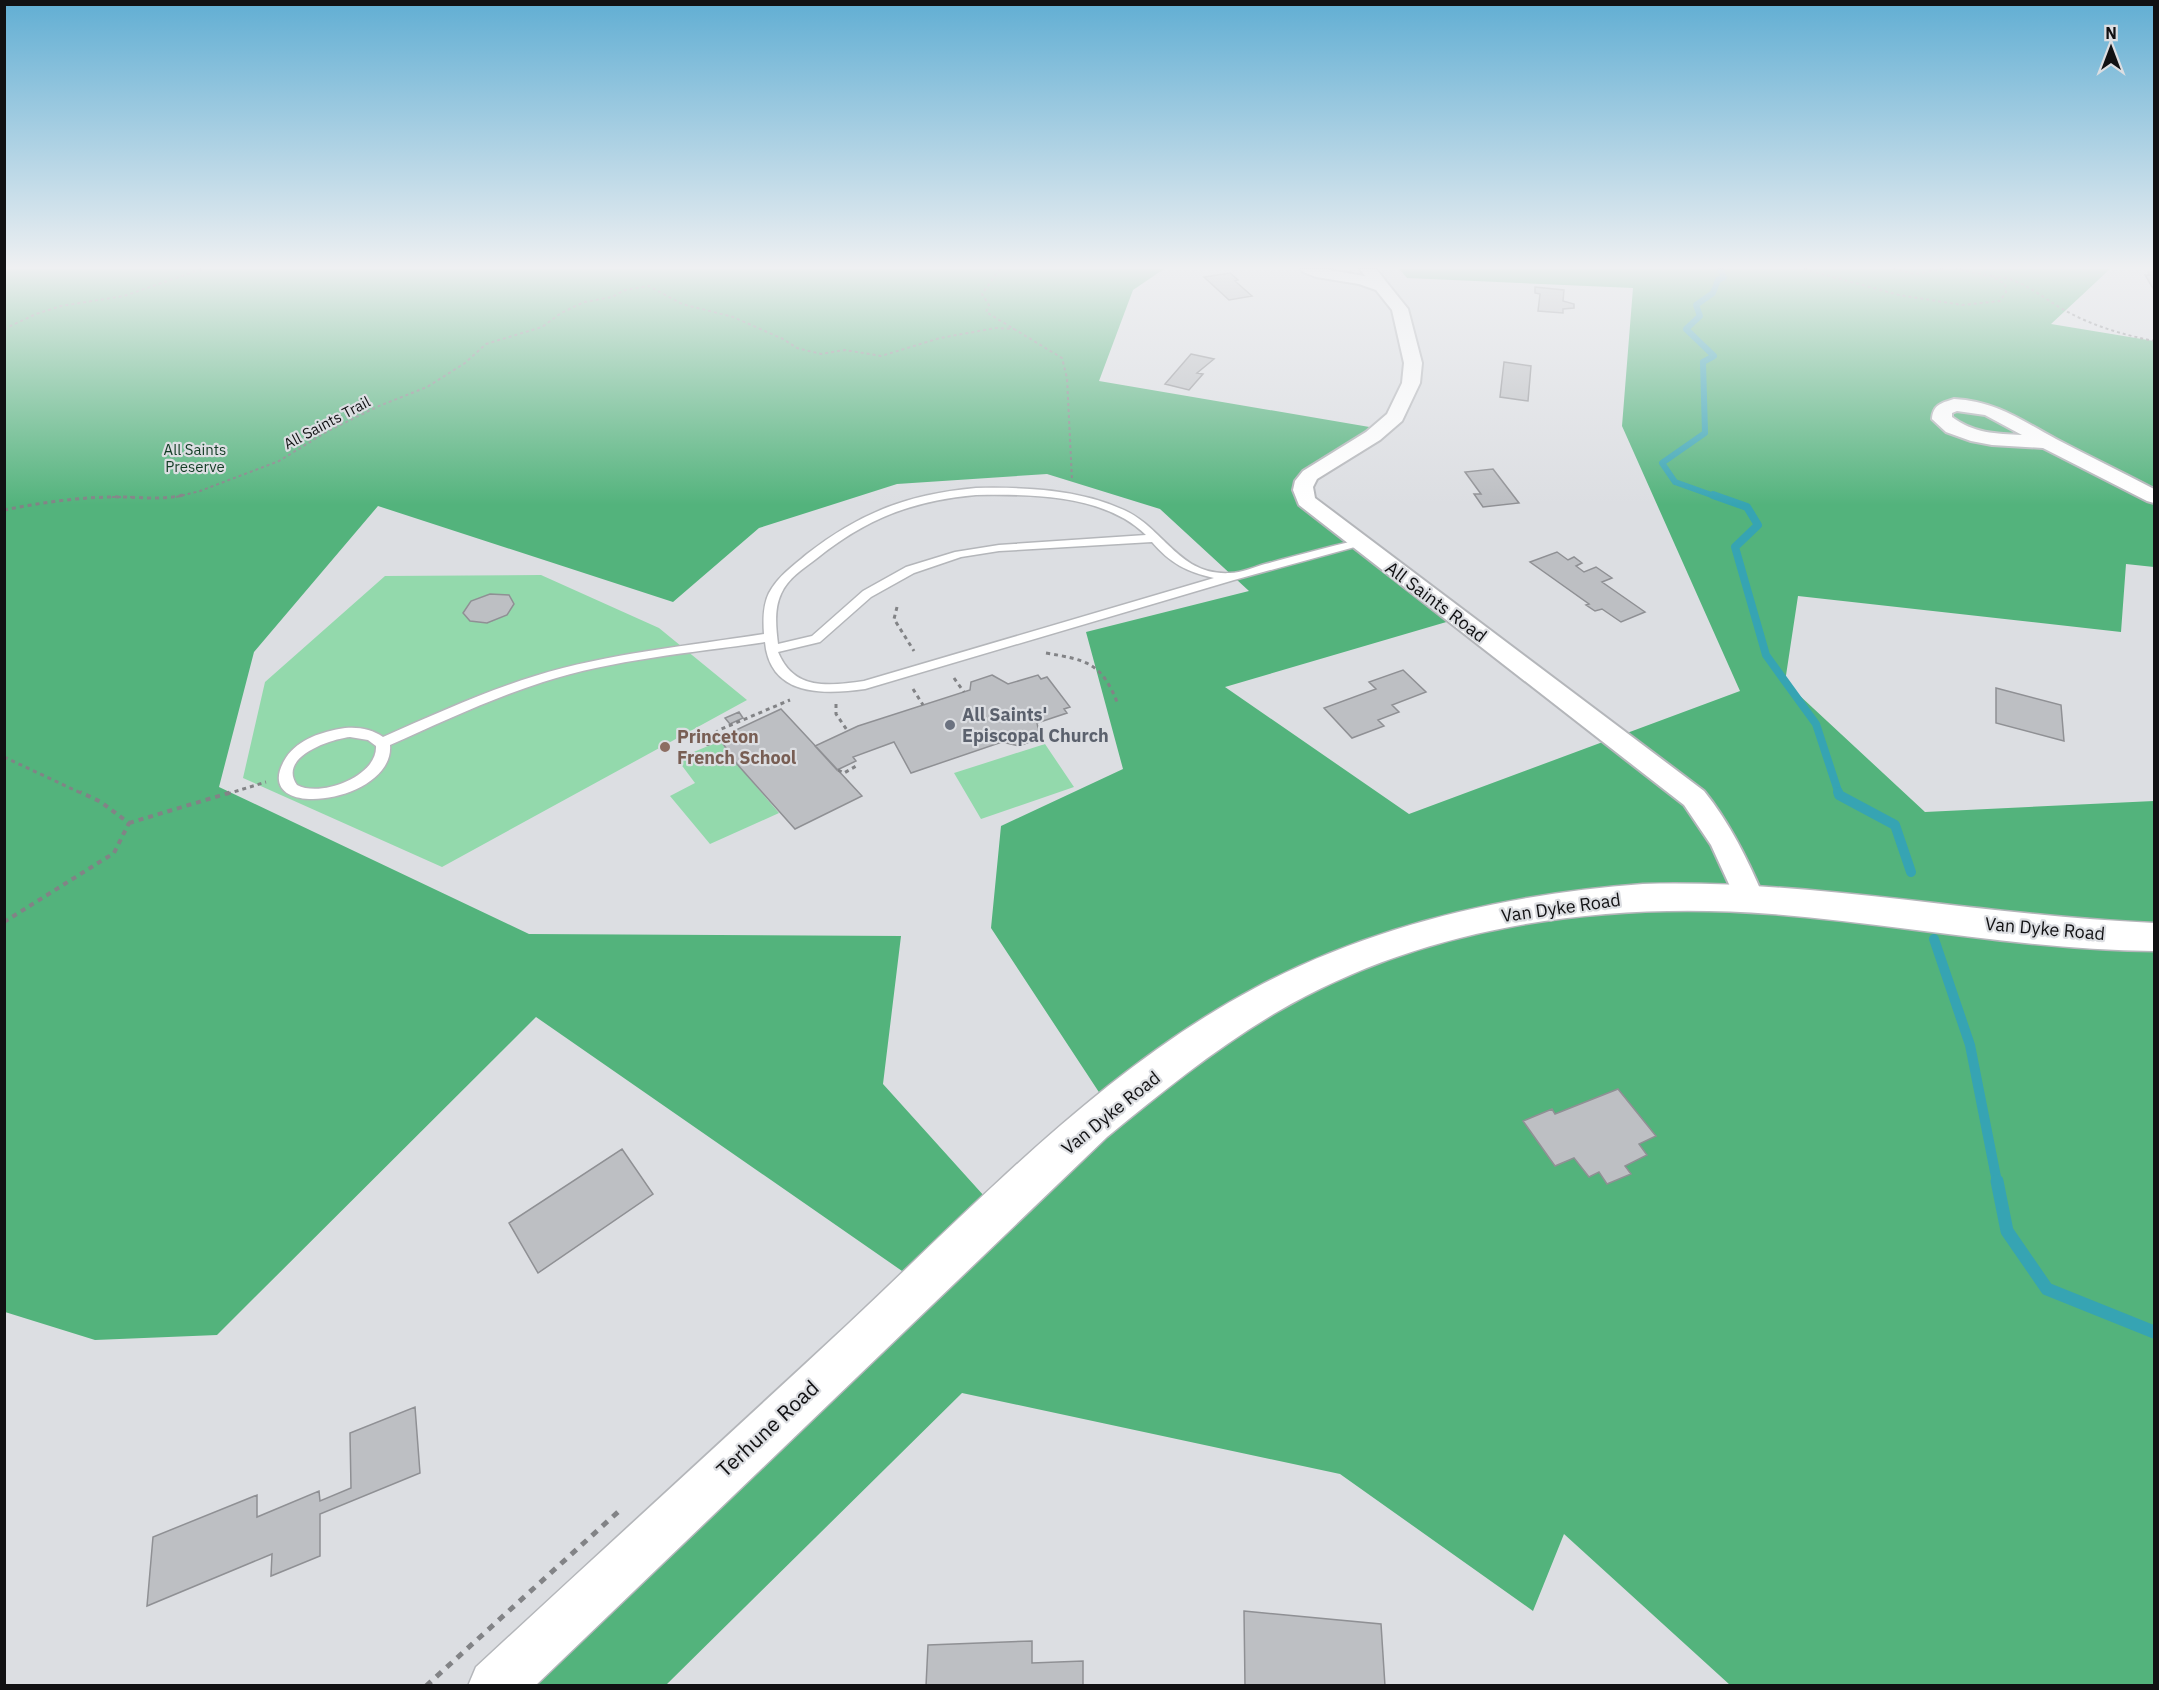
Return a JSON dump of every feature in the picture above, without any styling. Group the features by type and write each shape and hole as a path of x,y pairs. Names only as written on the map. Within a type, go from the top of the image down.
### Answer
{"street":[{"name":"All Saints Road","path":"1410,348 1413,363 1411,383 1395,417 1373,436 1310,475 1303,483 1302,491 1306,501 1694,798 1712,819 1729,849 1749,898"},
{"path":"2047,442 2154,497"},
{"name":"Van Dyke Road","path":"1040,1171 1134,1092 1204,1039 1264,1001 1326,970 1401,941 1466,922 1532,909 1614,899 1749,898 2005,926 2154,937"},
{"name":"Terhune Road","path":"495,1686 878,1327 1040,1171"}],"lane":[{"path":"1230,577 1199,570 1176,560 1157,538 1135,520 1117,512 1048,494 1005,491 954,493 904,503 868,518 833,538 778,586 770,609 770,644 777,667 793,682 822,689 838,690 865,685 1230,577 1358,543"},
{"path":"382,743 452,712 539,680 598,664 816,639 867,594 910,570 959,554 999,548 1157,538"},
{"path":"350,732 375,736 382,743 384,752 381,762 373,772 344,790 319,795 297,792 288,786 285,777 287,767 294,757 319,740 350,732"}],"path":[{"name":"All Saints Trail","path":"4,510 69,498 129,496 166,498 200,491 279,461 328,431 379,406 427,387 465,363 482,348"},
{"name":"All Saints Trail","path":"797,348 821,354 845,350 881,356 908,348"},
{"path":"1046,348 1062,358 1067,378 1074,499"},
{"path":"897,607 894,619 918,658"},
{"path":"1038,651 1071,656 1091,667 1108,680 1117,702"},
{"path":"949,671 964,692"},
{"path":"909,683 923,705"},
{"path":"708,746 708,739 719,730 797,698"},
{"path":"837,701 836,714 847,730"},
{"path":"4,757 101,802 129,823"},
{"path":"838,770 844,773 858,765"},
{"path":"4,922 114,853 129,823 285,777"}],"green space":[{"name":"All Saints Preserve","path":"5,348 1111,348 1099,381 1387,430 1300,486 1460,618 1225,687 1409,814 1740,691 1622,426 1628,348 2154,348 2154,567 2126,564 2121,632 1798,596 1785,682 1925,812 2154,801 2154,1685 1730,1685 1564,1534 1533,1611 1340,1474 962,1393 666,1685 512,1685 928,1289 536,1017 217,1335 95,1340 5,1312","holes":["1047,474 1160,509 1249,591 1086,632 1123,769 1001,826 991,928 1112,1112 1003,1217 883,1084 901,936 529,934 219,787 254,652 378,506 673,602 759,528 897,484"]},
{"path":"541,575 659,628 747,700 442,867 243,778 265,682 385,576"},
{"path":"720,741 779,813 710,844 670,796 695,783 677,759"},
{"path":"1045,744 1074,787 981,819 954,773"}],"building":[{"path":"1191,354 1214,359 1197,373 1203,374 1189,390 1165,384"},
{"path":"1504,362 1531,366 1528,401 1500,397"},
{"path":"1493,469 1519,503 1483,507 1474,494 1481,494 1465,472"},
{"path":"1557,552 1568,560 1574,557 1582,563 1576,566 1584,572 1596,567 1612,578 1602,582 1645,612 1621,622 1602,609 1595,611 1586,605 1589,604 1530,562"},
{"path":"490,594 509,595 514,604 507,615 487,623 470,621 463,613 471,601"},
{"path":"1403,670 1426,692 1392,705 1399,712 1378,720 1384,726 1352,738 1324,708 1376,689 1369,682"},
{"name":"All Saints' Episcopal Church","path":"992,675 1008,684 1038,675 1041,679 1047,677 1070,707 1064,709 1067,713 1037,723 1040,738 1019,746 1002,742 911,773 894,742 853,757 856,761 837,770 815,746 858,726 970,690 971,682"},
{"path":"1996,688 2061,705 2064,741 1996,723"},
{"path":"781,709 862,796 795,829 737,764 719,738"},
{"path":"739,712 743,718 730,724 725,718"},
{"path":"1618,1089 1656,1136 1639,1144 1647,1155 1625,1166 1631,1174 1607,1184 1599,1172 1589,1177 1574,1158 1555,1166 1523,1121 1552,1109 1555,1114"},
{"path":"622,1149 653,1194 538,1273 509,1223"},
{"path":"415,1407 420,1473 320,1514 320,1556 271,1576 272,1554 147,1606 153,1537 257,1495 257,1517 319,1491 320,1501 351,1488 350,1433"},
{"path":"1244,1611 1381,1624 1385,1686 1245,1686"},
{"path":"1032,1641 1032,1663 1083,1661 1083,1686 926,1686 928,1645"}],"waterway":[{"path":"1706,348 1714,356 1703,362 1705,433 1662,463 1675,482 1717,497"},
{"path":"1713,495 1747,507 1758,525 1735,547 1766,655 1816,724 1839,794"},
{"path":"1838,792 1839,795 1895,825 1911,872"},
{"path":"1934,939 1970,1045 1997,1182"},
{"path":"1997,1181 2007,1231 2047,1289 2154,1332"}],"place":[{"name":"All Saints' Episcopal Church","path":"950,725"},
{"name":"Princeton French School","path":"665,747"}]}
